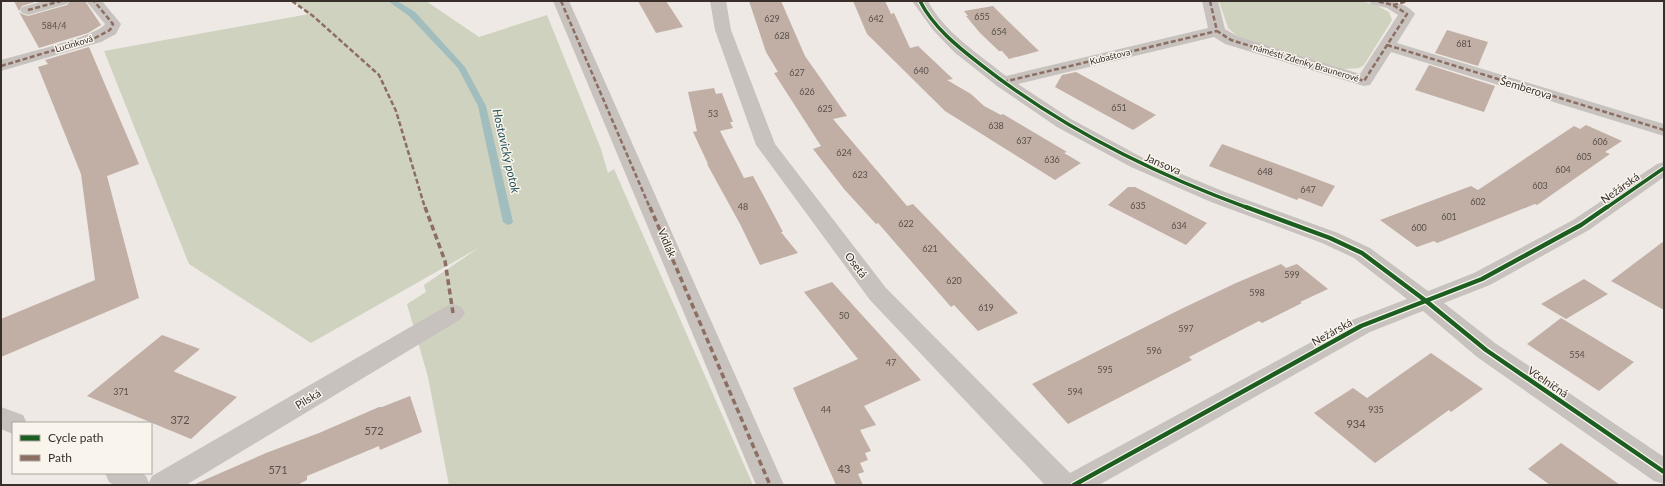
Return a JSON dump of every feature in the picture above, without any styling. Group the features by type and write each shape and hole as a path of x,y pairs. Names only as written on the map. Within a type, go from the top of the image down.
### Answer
{"street":[{"path":"28,10 61,1"},
{"name":"Lucinková","path":"1,66 95,38 110,30 113,24 94,1"},
{"name":"Vidlák","path":"561,1 770,485"},
{"name":"Osetá","path":"718,1 723,30 766,145 878,294 1063,485"},
{"name":"Jansova","path":"920,1 944,32 960,48 1003,82 1064,123 1138,164 1218,197 1330,238 1362,253 1426,301"},
{"path":"1210,1 1217,31"},
{"name":"náměstí Zdenky Braunerové","path":"1217,31 1231,40 1364,81 1407,14 1393,2"},
{"name":"Kubaštova","path":"1003,82 1217,31"},
{"name":"Šemberova","path":"1387,45 1664,130"},
{"name":"Nežárská","path":"1074,485 1361,326 1482,279 1581,225 1664,168"},
{"name":"Včelničná","path":"1426,301 1486,350 1664,472"},
{"name":"Pilská","path":"162,485 453,313"},
{"path":"1,418 12,422"},
{"path":"120,474 136,485"}],"green space":[{"path":"294,1 426,1 479,37 547,15 601,149 608,173 614,169 753,485 449,485 428,377 407,304 426,292 424,285 480,247 311,343 189,264 104,51 309,14"},
{"path":"1219,1 1361,1 1376,5 1389,12 1392,20 1364,65 1359,68 1343,69 1237,36 1228,28"}],"building":[{"path":"14,1 38,1 22,6 19,11"},
{"path":"70,1 85,1 101,25 88,33 39,48 19,12 28,16 67,5"},
{"path":"638,1 666,1 683,27 656,33"},
{"path":"749,1 781,1 805,56 847,116 833,119 907,206 913,204 1018,313 978,331 954,305 951,307 878,223 876,224 844,189 813,149 821,146 774,73 778,72 766,52"},
{"path":"853,1 885,1 891,14 894,13 910,48 918,46 953,79 947,80 971,94 984,106 1001,115 1003,114 1067,152 1064,153 1081,163 1055,180 945,111 867,34"},
{"path":"993,6 1039,51 1009,59 1002,51 999,51 980,33 966,16 968,16 964,11"},
{"path":"1447,30 1488,42 1478,66 1435,53"},
{"path":"89,47 139,164 107,176 139,298 1,357 1,319 95,280 81,174 38,67 48,64 45,60"},
{"path":"1429,65 1495,86 1484,112 1415,90"},
{"path":"1076,72 1156,115 1133,130 1055,87 1062,75"},
{"path":"714,88 716,94 722,93 733,122 730,122 733,128 720,131 744,178 753,176 783,232 781,232 798,253 760,265 740,224 707,164 693,132 697,131 688,92"},
{"path":"1586,125 1622,141 1605,152 1610,154 1537,205 1535,204 1437,243 1434,241 1417,247 1380,220 1471,186 1478,190 1574,126 1580,129"},
{"path":"1222,144 1335,186 1322,207 1299,198 1297,200 1209,166"},
{"path":"1128,187 1135,187 1207,223 1186,245 1108,205"},
{"path":"1664,241 1664,310 1611,281"},
{"path":"1281,264 1286,268 1297,264 1328,289 1300,302 1302,303 1262,323 1259,321 1189,357 1192,360 1068,424 1032,384 1181,309"},
{"path":"1584,279 1608,294 1566,319 1541,304"},
{"path":"832,282 921,380 864,406 876,425 860,430 871,451 865,453 868,460 860,463 864,472 858,474 863,485 836,485 793,388 858,359 804,292"},
{"path":"1561,318 1634,362 1599,391 1527,344"},
{"path":"162,335 200,349 174,371 175,372 237,397 191,439 87,396"},
{"path":"1431,353 1483,389 1451,412 1449,410 1375,463 1314,413 1353,388 1367,398"},
{"path":"410,396 422,432 380,450 379,446 307,476 307,480 297,485 193,485 266,453"},
{"path":"1561,443 1620,485 1550,485 1528,469"}],"waterway":[{"name":"Hostavický potok","path":"392,1 412,14 461,67 482,106 508,222"}],"marked path":[{"path":"28,10 61,1"},
{"path":"1,66 95,38 110,30 113,24 94,1"},
{"path":"292,1 313,16 379,75 396,111 427,214 445,261 453,313"},
{"path":"561,1 770,485"},
{"path":"1210,1 1217,31 1231,40 1364,81 1407,14 1393,5 1377,1"},
{"path":"1393,5 1408,1"},
{"path":"1003,82 1217,31"},
{"path":"1387,45 1664,130"}],"cycle path":[{"path":"920,1 939,27 960,48 1003,82 1064,123 1138,163 1218,197 1330,238 1362,253 1426,301 1486,350 1664,472"},
{"path":"1074,485 1361,326 1482,279 1581,225 1664,168"}]}
